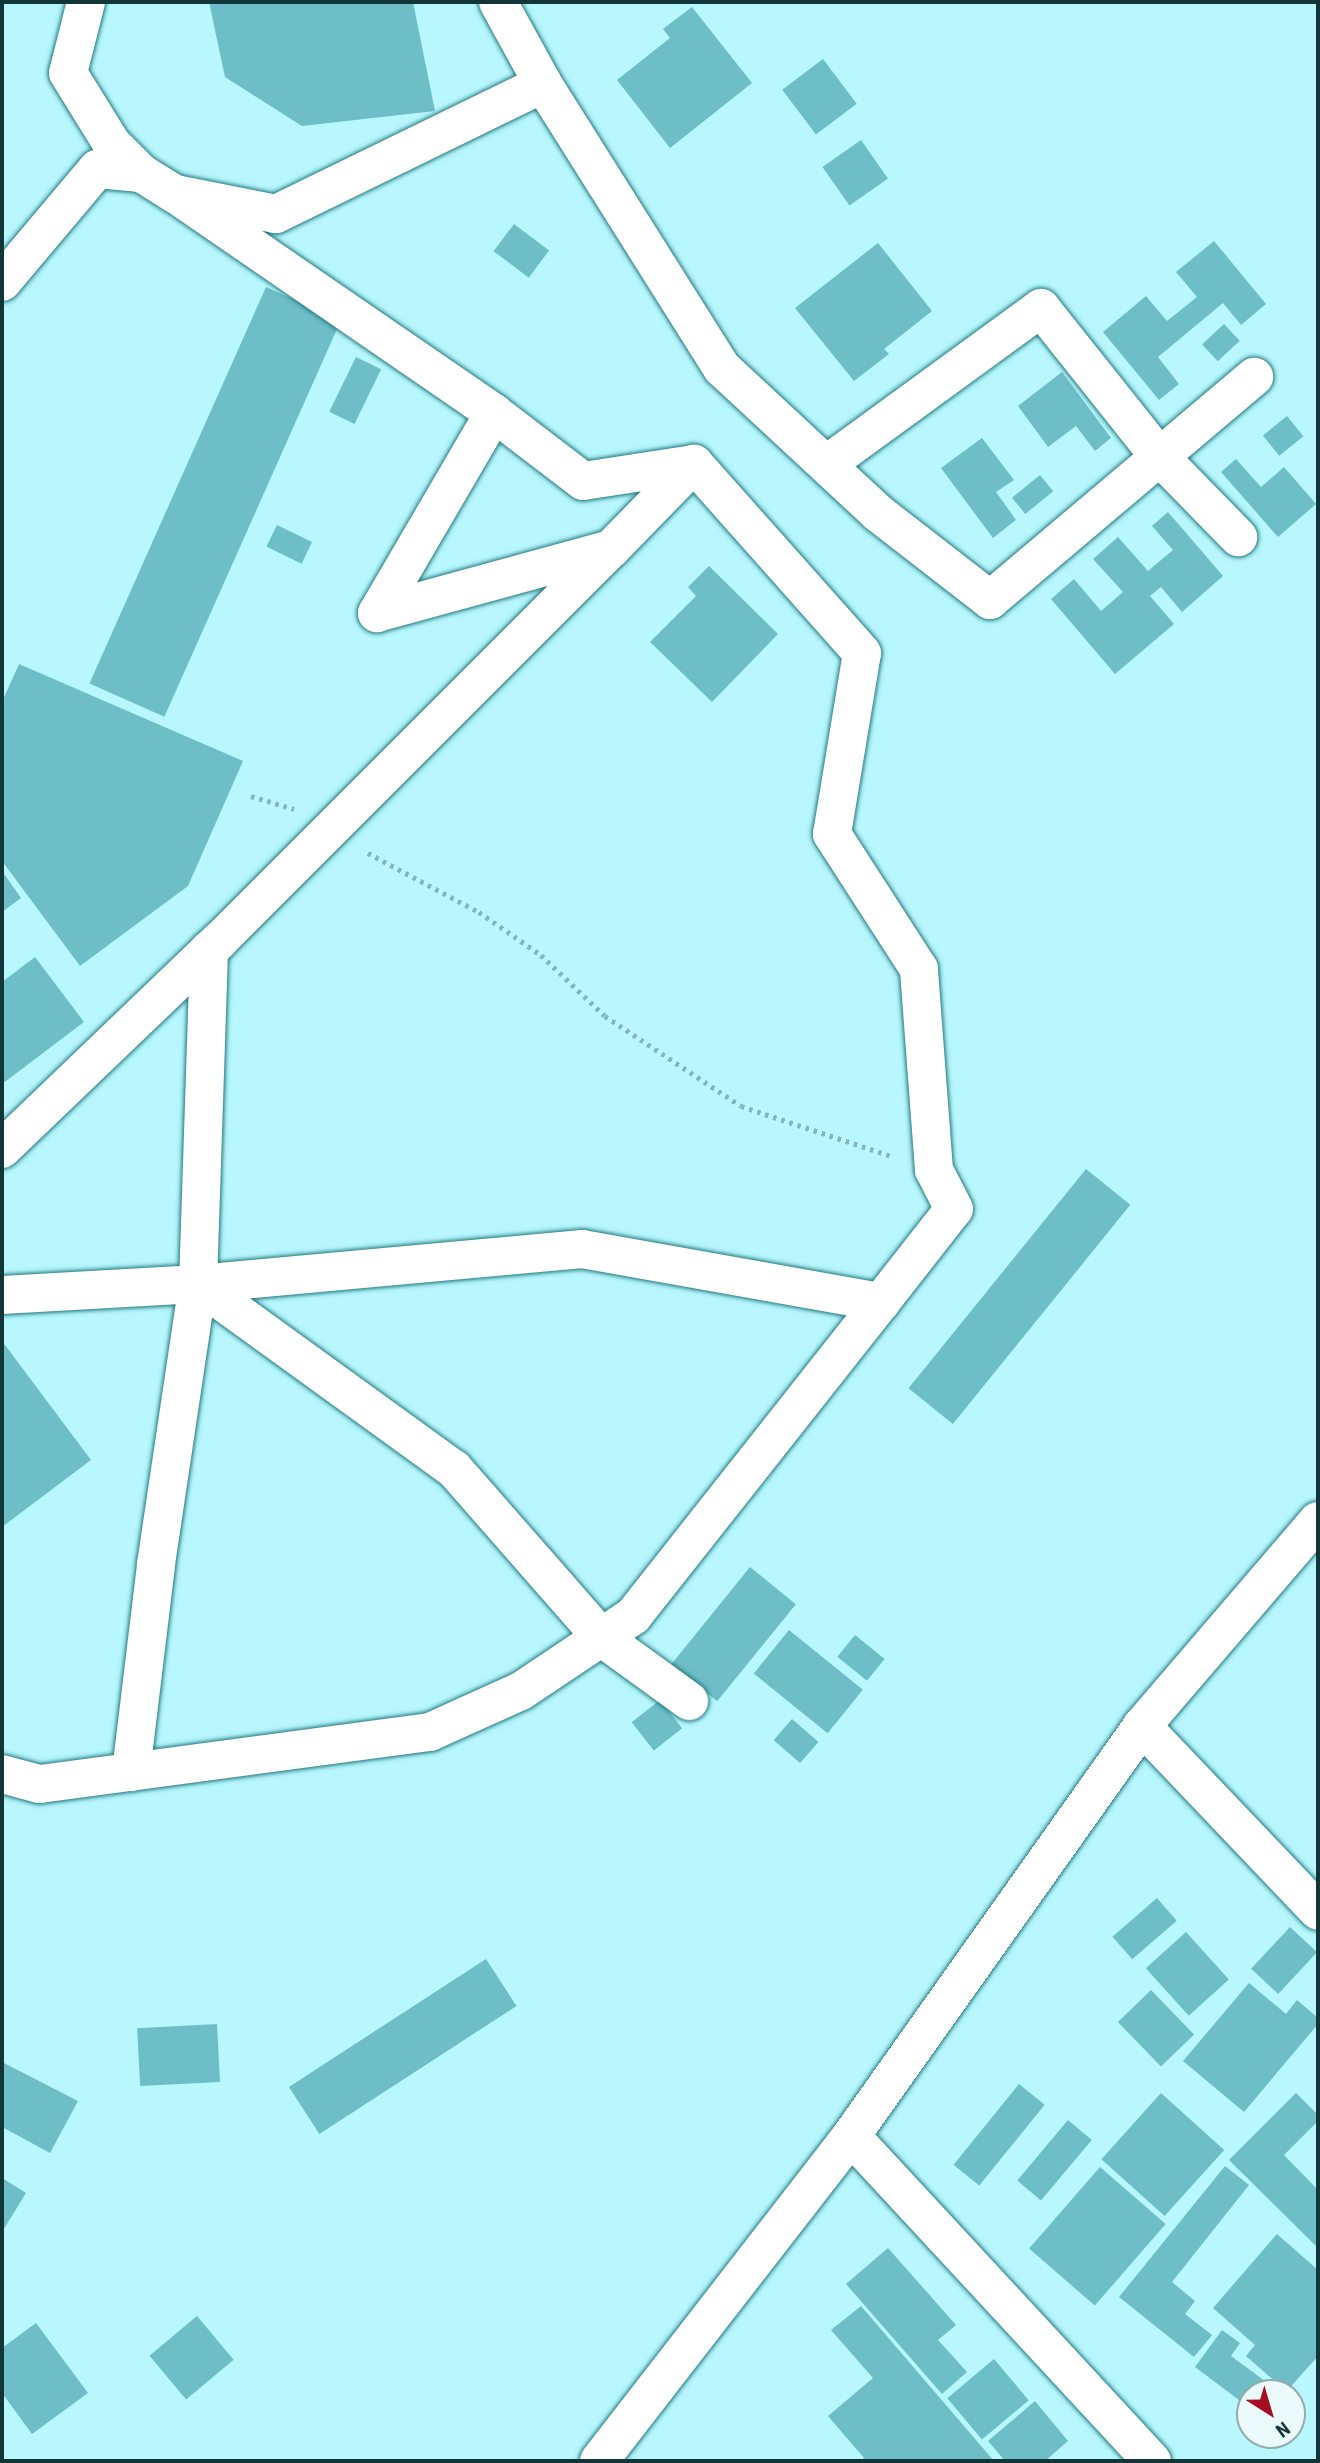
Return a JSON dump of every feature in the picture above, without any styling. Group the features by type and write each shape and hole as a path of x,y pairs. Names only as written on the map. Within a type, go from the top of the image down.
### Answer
{"street":[{"path":"86,2 68,73 112,144 141,173 494,413 583,481 694,464"},
{"path":"498,2 543,84 722,368 878,513 990,600 1158,455 1254,377"},
{"path":"175,194 276,214 543,84"},
{"path":"2,282 97,169 141,173"},
{"path":"827,464 1041,308 1158,455 1238,537"},
{"path":"494,413 377,613 611,549"},
{"path":"2,1149 209,950 694,464"},
{"path":"2,1774 40,1784 430,1732 521,1691 633,1616 954,1209 934,1170 919,969 832,834 862,653 694,464"},
{"path":"131,1772 156,1564 198,1283 209,950"},
{"path":"2,1295 198,1283 582,1249 881,1302"},
{"path":"198,1283 454,1469 601,1637 689,1701"},
{"path":"599,2461 850,2136 1142,1726 1318,1521"},
{"path":"1142,1726 1318,1911"},
{"path":"850,2136 1152,2461"}],"path":[{"path":"251,796 287,805 479,912 541,955 605,1016 741,1106 934,1170"}],"building":[{"path":"209,2 413,2 435,111 302,126 225,77"},
{"path":"692,7 752,83 670,148 617,80 670,38 663,29"},
{"path":"823,59 857,104 816,134 782,90"},
{"path":"861,140 888,179 849,205 822,167"},
{"path":"514,224 549,250 529,278 494,251"},
{"path":"1214,241 1266,304 1241,325 1223,303 1158,357 1179,384 1159,400 1103,332 1146,296 1167,321 1197,297 1176,272"},
{"path":"878,243 932,311 884,349 889,354 854,381 795,308"},
{"path":"266,287 341,320 164,717 89,683"},
{"path":"1224,324 1240,341 1218,361 1202,344"},
{"path":"356,357 381,369 354,424 329,412"},
{"path":"1062,372 1111,438 1095,451 1076,426 1048,447 1018,406"},
{"path":"1287,416 1303,436 1279,456 1263,436"},
{"path":"982,438 1014,480 996,492 1016,520 993,538 941,468"},
{"path":"1236,459 1261,487 1284,467 1316,504 1278,537 1221,472"},
{"path":"1040,475 1053,491 1025,514 1012,498"},
{"path":"1168,512 1223,576 1182,612 1161,587 1150,596 1174,624 1115,674 1051,599 1074,579 1101,611 1123,592 1093,559 1118,537 1148,571 1173,550 1152,526"},
{"path":"277,525 312,542 302,564 266,547"},
{"path":"709,566 778,634 712,702 650,642 696,596 688,587"},
{"path":"19,664 243,761 188,886 80,966 2,861 2,702"},
{"path":"2,871 21,898 2,912"},
{"path":"35,957 84,1022 2,1084 2,982"},
{"path":"1086,1169 1130,1205 953,1424 909,1388"},
{"path":"2,1341 91,1460 2,1527"},
{"path":"750,1567 796,1604 717,1701 671,1664"},
{"path":"789,1630 863,1690 828,1733 754,1674"},
{"path":"855,1635 885,1659 867,1681 837,1657"},
{"path":"660,1700 682,1728 654,1751 632,1722"},
{"path":"792,1719 818,1742 800,1763 774,1740"},
{"path":"1157,1898 1177,1921 1132,1959 1112,1937"},
{"path":"1290,1927 1317,1952 1278,1994 1251,1969"},
{"path":"1186,1932 1229,1980 1189,2016 1146,1968"},
{"path":"486,1959 516,2006 319,2134 289,2087"},
{"path":"1249,1983 1286,2014 1297,2000 1318,2018 1318,2024 1244,2112 1183,2061"},
{"path":"1151,1990 1194,2035 1161,2067 1118,2022"},
{"path":"217,2024 220,2082 140,2086 137,2028"},
{"path":"2,2062 78,2101 50,2153 2,2127"},
{"path":"1019,2084 1045,2105 979,2186 954,2165"},
{"path":"1161,2093 1224,2150 1165,2216 1101,2159"},
{"path":"1296,2093 1318,2115 1318,2121 1284,2155 1318,2190 1318,2248 1229,2160"},
{"path":"1068,2120 1092,2140 1041,2200 1017,2181"},
{"path":"1225,2166 1249,2185 1172,2282 1195,2301 1185,2314 1212,2335 1194,2357 1119,2297"},
{"path":"1100,2167 1166,2224 1095,2306 1029,2249"},
{"path":"2,2178 26,2193 2,2232"},
{"path":"1277,2234 1318,2270 1318,2356 1297,2379 1272,2379 1246,2356 1255,2345 1213,2308"},
{"path":"888,2248 956,2325 938,2340 967,2372 942,2394 846,2284"},
{"path":"861,2306 994,2461 860,2461 864,2458 828,2416 873,2378 831,2330"},
{"path":"197,2316 234,2360 186,2400 150,2356"},
{"path":"36,2323 88,2393 32,2434 2,2393 2,2348"},
{"path":"1222,2330 1240,2343 1231,2356 1262,2379 1236,2379 1236,2398 1195,2367"},
{"path":"994,2359 1029,2400 982,2440 947,2398"},
{"path":"1035,2401 1068,2441 1045,2461 1005,2461 988,2441"}]}
